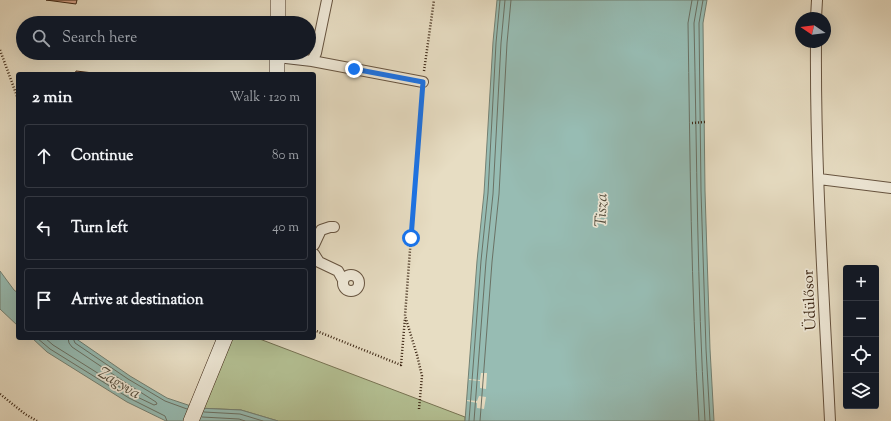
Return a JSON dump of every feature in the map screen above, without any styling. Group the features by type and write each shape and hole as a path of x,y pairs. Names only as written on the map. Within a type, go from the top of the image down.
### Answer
{"main road":[{"path":"278,0 278,16"},
{"path":"277,60 277,72"},
{"path":"191,421 224,340"}],"street":[{"path":"316,53 327,0"},
{"path":"816,12 817,0"},
{"name":"Üdülősor","path":"816,48 819,179 830,421"},
{"path":"306,60 423,82"},
{"path":"819,179 891,188"},
{"path":"316,241 321,230 334,227"},
{"path":"316,257 319,262 338,271 343,280"}],"path":[{"path":"316,331 401,365 423,82 434,0"},
{"path":"0,50 16,94"},
{"path":"692,123 705,122"},
{"path":"405,316 422,376 419,409"},
{"path":"0,394 37,421"}],"green space":[{"path":"224,340 262,340 465,417 465,421 278,421 241,410 197,408"}],"water":[{"name":"Tisza","path":"497,0 707,0 703,23 705,191 714,421 465,421 477,261 484,193"},
{"path":"0,271 16,292 16,324 0,309"},
{"name":"Zagyva","path":"34,340 78,340 130,376 167,398 197,408 241,410 278,421 166,421 127,402 47,352"}],"pier":[{"path":"481,373 487,373 486,389 480,388 480,381 469,380 480,380"},
{"path":"479,396 486,397 484,409 477,408 477,403 467,401 477,401"}],"building":[{"path":"46,0 77,0 76,4"}],"route":[{"path":"354,69 423,82 411,238"}]}
